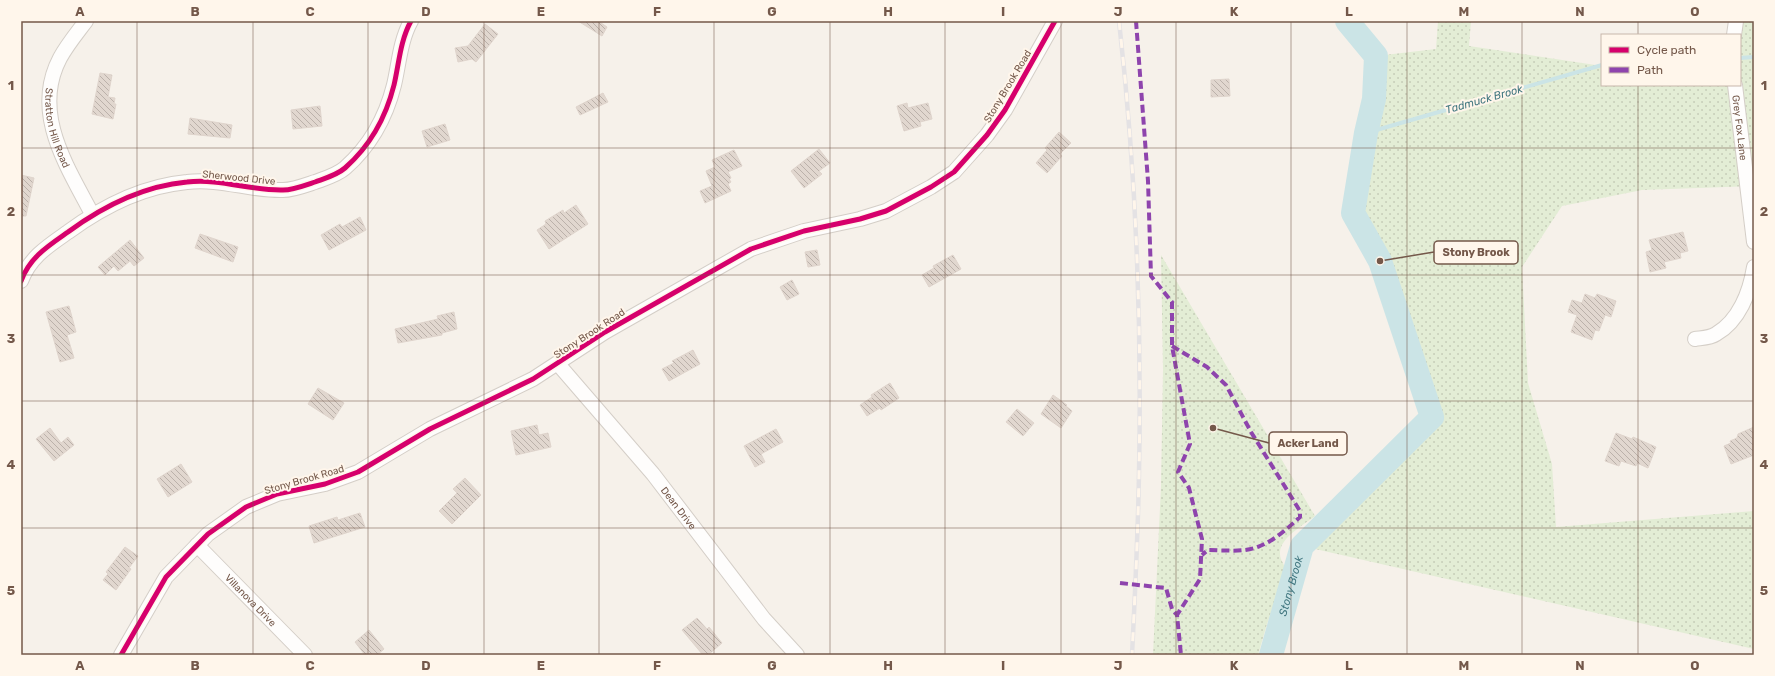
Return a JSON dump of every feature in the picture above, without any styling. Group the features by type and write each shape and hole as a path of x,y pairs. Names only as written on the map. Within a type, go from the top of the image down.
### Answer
{"street":[{"name":"Stratton Hill Road","path":"86,21 60,57 50,84 48,97 49,112 56,142 92,214"},
{"name":"Sherwood Drive","path":"21,281 34,258 92,214 130,197 157,188 187,182 229,183 261,189 285,190 331,177 344,168 375,134 386,111 394,85 406,30 411,21"},
{"name":"Stony Brook Road","path":"122,655 166,577 197,545 220,525 246,508 277,494 325,484 358,472 430,429 533,379 605,332 752,249 804,231 860,219 886,211 931,187 954,172 987,135 1005,110 1055,21"},
{"path":"1734,34 1736,21"},
{"name":"Grey Fox Lane","path":"1735,86 1754,242"},
{"path":"1694,339 1715,335 1736,315 1746,297 1754,267"},
{"name":"Dean Drive","path":"558,364 653,474 764,619 797,655"},
{"name":"Villanova Drive","path":"197,545 305,655"}],"green space":[{"path":"1438,21 1471,21 1469,46 1601,66 1601,86 1741,86 1741,34 1738,21 1754,21 1754,186 1642,190 1562,206 1522,267 1528,383 1552,464 1556,527 1754,511 1754,649 1302,546 1432,417 1380,261 1353,213 1366,133 1376,56 1436,49"},
{"path":"1161,255 1315,516 1293,532 1281,548 1280,556 1285,567 1285,572 1258,655 1153,655 1161,486 1163,370"}],"building":[{"path":"578,21 598,21 607,27 602,36"},
{"path":"485,24 498,34 476,62 472,59 458,62 455,48 468,46"},
{"path":"100,73 112,75 108,97 115,98 114,104 116,104 113,119 92,114"},
{"path":"1229,79 1230,96 1211,97 1211,80"},
{"path":"603,93 608,102 580,115 576,107"},
{"path":"907,103 908,108 928,103 932,119 920,122 921,126 904,131 897,106"},
{"path":"320,106 322,126 293,129 291,110"},
{"path":"190,118 232,125 230,138 188,134"},
{"path":"445,124 450,140 427,147 422,131"},
{"path":"1059,132 1071,143 1060,154 1062,156 1047,173 1036,163 1047,150 1045,148"},
{"path":"819,149 830,163 819,171 822,174 804,188 791,171"},
{"path":"734,150 742,166 728,172 731,178 729,179 731,182 728,184 731,191 705,203 700,191 712,186 706,171 715,167 712,160"},
{"path":"21,175 34,178 26,216 21,216"},
{"path":"576,205 588,224 549,249 537,230 546,224 545,221 563,210 564,213"},
{"path":"360,217 366,230 329,250 321,235 340,224 342,227"},
{"path":"1683,232 1688,251 1680,253 1681,258 1664,262 1666,268 1650,272 1646,252 1652,250 1649,240"},
{"path":"200,234 238,247 233,262 195,248"},
{"path":"130,240 144,258 134,266 130,261 118,271 114,266 105,275 98,267"},
{"path":"817,250 820,265 808,267 805,252"},
{"path":"953,255 961,269 929,287 922,275 934,268 933,266"},
{"path":"792,280 799,294 787,300 780,287"},
{"path":"1585,294 1595,298 1597,294 1616,301 1611,317 1605,315 1599,331 1595,330 1592,340 1571,332 1577,315 1568,312 1572,300 1582,303"},
{"path":"69,306 76,332 67,335 74,358 60,362 46,312"},
{"path":"454,312 457,329 442,333 442,335 398,343 395,329 438,319 437,316"},
{"path":"693,350 700,364 669,381 662,369 674,363 672,361"},
{"path":"890,383 899,398 881,410 880,408 867,416 860,405 872,397 871,395"},
{"path":"318,388 344,403 333,420 308,404"},
{"path":"1053,395 1067,405 1066,406 1072,411 1061,428 1041,414"},
{"path":"1017,409 1034,423 1023,436 1006,422"},
{"path":"537,425 539,435 548,433 551,447 516,455 511,431"},
{"path":"1754,427 1754,455 1731,464 1724,446 1737,438 1738,434"},
{"path":"50,428 61,443 68,437 74,445 54,461 36,439"},
{"path":"776,429 783,442 761,454 765,462 755,467 744,446"},
{"path":"1616,433 1632,439 1633,437 1656,447 1648,468 1637,463 1636,466 1621,461 1619,466 1605,461"},
{"path":"181,464 192,482 168,497 157,479"},
{"path":"465,478 481,495 452,524 439,511 457,493 453,489"},
{"path":"360,513 365,527 314,543 309,526 337,517 338,520"},
{"path":"125,547 138,556 116,590 103,580 108,574 106,572"},
{"path":"697,618 707,629 709,627 722,643 708,655 703,655 682,630"},
{"path":"369,630 384,649 377,655 365,655 355,642"}],"waterway":[{"name":"Stony Brook","path":"1271,655 1302,546 1432,417 1380,261 1353,213 1366,133 1374,99 1376,56 1347,21"},
{"name":"Tadmuck Brook","path":"1741,58 1754,57"},
{"name":"Tadmuck Brook","path":"1366,133 1601,65"}],"railway":[{"path":"1119,21 1134,190 1140,360 1139,473 1132,655"}],"marked path":[{"path":"1136,21 1148,181 1151,276 1172,302 1172,346 1190,444 1178,472 1189,488 1202,539 1200,579 1177,615 1181,655"},
{"path":"1172,346 1207,367 1226,385 1251,432 1300,511 1300,517 1291,525 1276,537 1260,546 1248,550 1208,550 1202,555"},
{"path":"1120,583 1166,588 1172,609 1177,615"}],"cycle path":[{"path":"21,281 29,265 53,242 109,206 139,193 171,184 199,181 259,189 287,190 315,182 338,173 345,168 362,150 382,120 391,97 404,36 411,21"},
{"path":"121,655 166,577 208,534 246,507 277,494 325,484 358,472 430,429 533,379 605,332 751,249 804,231 860,219 886,211 931,187 954,172 987,135 1005,110 1055,21"}],"place":[{"name":"Stony Brook","path":"1380,261"},
{"name":"Acker Land","path":"1213,428"}]}
